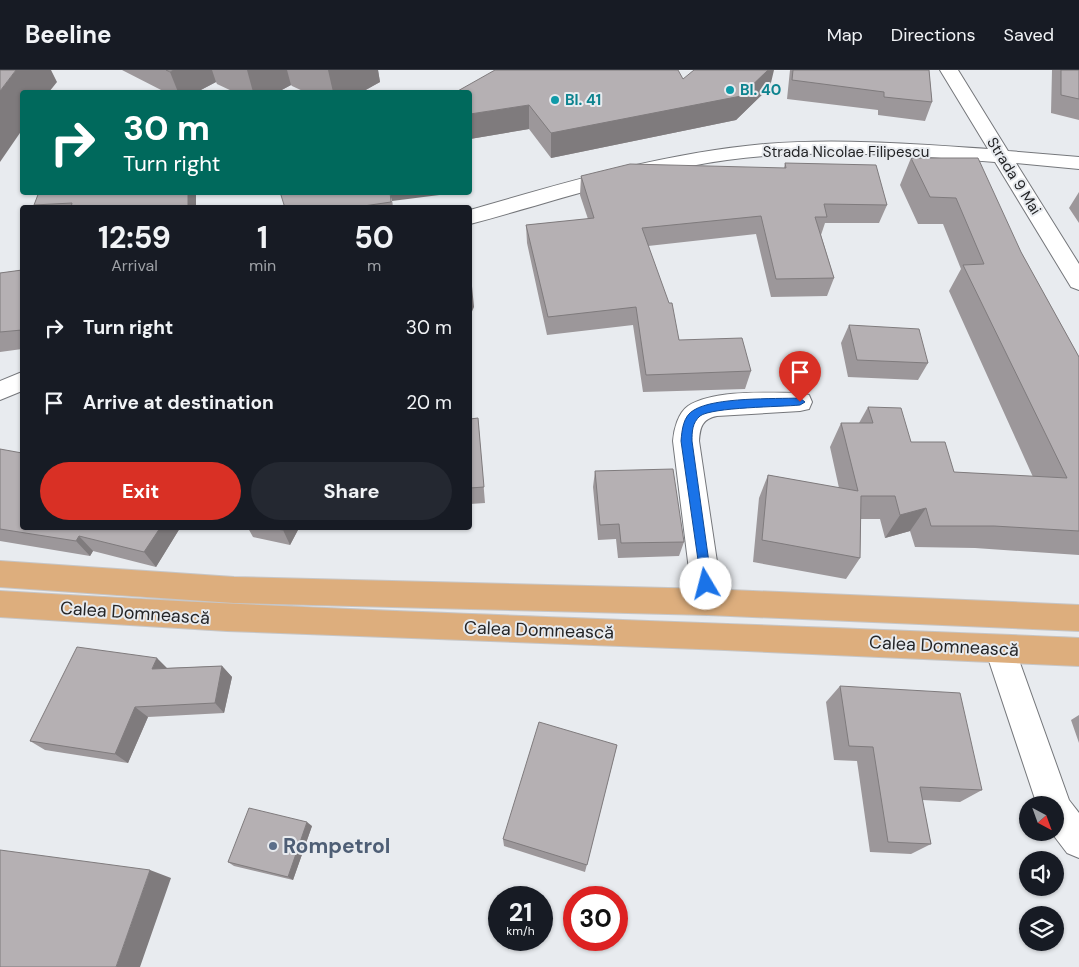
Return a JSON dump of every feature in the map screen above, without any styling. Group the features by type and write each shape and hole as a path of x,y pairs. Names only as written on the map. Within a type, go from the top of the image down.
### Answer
{"main road":[{"name":"Calea Domnească","path":"0,574 234,590 708,602 1079,618"},
{"name":"Calea Domnească","path":"0,604 218,618 725,636 1079,652"}],"street":[{"name":"Strada 9 Mai","path":"948,70 1079,282"},
{"name":"Strada Nicolae Filipescu","path":"472,216 637,171 721,155 766,150 815,148 1000,155 1079,163"},
{"path":"0,391 20,382"},
{"path":"708,602 686,441 688,425 697,413 715,407 800,402"},
{"path":"1000,649 1051,796"},
{"path":"1064,821 1079,841"}],"building":[{"path":"0,70 16,70 0,91"},
{"path":"495,70 678,70 683,79 694,70 768,70 741,96 551,133 529,105 472,114 472,90 460,90"},
{"path":"793,70 929,70 932,102 884,97 884,92 792,80"},
{"path":"1061,70 1079,70 1079,99 1061,95"},
{"path":"911,158 978,158 1021,252 1079,357 1079,531 994,526 931,526 926,508 900,515 895,496 861,496 860,558 762,540 768,475 858,491 841,423 873,423 868,407 901,408 911,442 945,442 954,472 1067,478 963,265 984,264 956,198 930,197"},
{"path":"785,163 876,165 887,205 824,204 827,217 815,217 834,278 776,279 761,216 642,228 669,303 672,303 679,340 742,338 751,371 646,375 636,307 548,317 526,225 594,218 581,176 630,164 786,168"},
{"path":"38,195 188,195 188,205 72,205 72,203 34,205"},
{"path":"281,195 390,195 391,202 370,205 284,205"},
{"path":"20,270 20,330 0,332 0,273"},
{"path":"849,325 919,329 928,363 857,360"},
{"path":"478,418 484,487 472,488 472,419"},
{"path":"0,449 20,453 20,530 159,530 144,552 79,536 76,541 0,529"},
{"path":"673,469 684,542 621,543 619,524 600,525 595,471"},
{"path":"77,647 157,658 152,669 222,666 215,703 135,707 115,754 30,741"},
{"path":"840,686 960,693 982,790 920,787 931,844 888,842 873,747 849,746"},
{"path":"539,722 617,745 587,865 503,839"},
{"name":"Rompetrol","path":"249,808 307,822 288,877 228,862"},
{"path":"0,850 150,870 116,967 0,967"}],"place":[{"name":"Bl. 40","path":"730,90"},
{"name":"Bl. 41","path":"555,100"},
{"name":"Rompetrol","path":"273,846"}],"route":[{"path":"706,584 686,441 688,425 697,413 715,407 800,402"}]}
